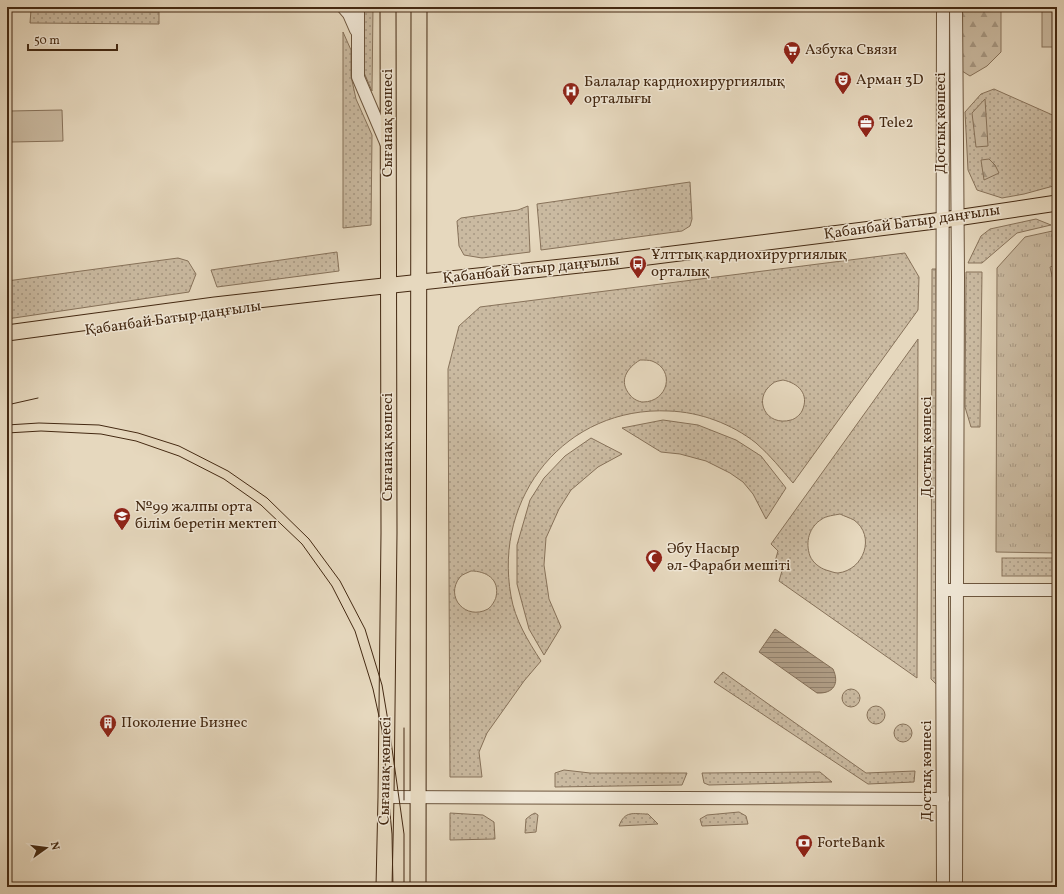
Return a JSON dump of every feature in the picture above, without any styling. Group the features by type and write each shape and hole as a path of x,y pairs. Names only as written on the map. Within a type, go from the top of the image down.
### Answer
{"main road":[{"name":"Сығанақ көшесі","path":"384,887 389,533 388,7"},
{"name":"Сығанақ көшесі","path":"418,887 419,7"},
{"name":"Қабанбай Батыр даңғылы","path":"7,333 215,305 608,262 950,219 1057,203"},
{"name":"Қабанбай Батыр даңғылы","path":"7,341 305,302 337,291"}],"street":[{"path":"343,7 349,14 358,36"},
{"path":"358,7 358,77 388,148"},
{"name":"Достық көшесі","path":"943,7 950,219 956,590 956,887"},
{"name":"Достық көшесі","path":"943,887 942,590 956,7"},
{"path":"942,590 1057,590"},
{"path":"386,797 943,799"}],"green space":[{"path":"362,7 373,7 372,91 362,68"},
{"path":"962,7 1001,7 1001,52 987,66 970,76 962,71"},
{"path":"1042,7 1057,7 1057,47 1042,47"},
{"path":"31,10 159,12 159,24 30,23"},
{"path":"343,32 351,50 351,76 356,99 372,135 371,225 343,228"},
{"path":"994,89 1057,117 1057,185 1002,198 977,190 968,170 965,112 981,94"},
{"path":"985,99 988,146 976,147 972,113"},
{"path":"62,110 63,141 11,142 10,111"},
{"path":"989,159 995,165 999,173 984,180 981,160"},
{"path":"690,182 692,219 690,226 682,231 541,250 537,204"},
{"path":"528,206 530,252 482,258 464,255 459,246 457,221 461,218 518,210"},
{"path":"1036,219 1051,225 1017,233 982,263 968,263 981,236 990,229"},
{"path":"1057,230 1057,265 1050,267 1057,297 1057,553 996,552 997,268 1025,237"},
{"path":"337,252 339,271 217,287 211,270"},
{"path":"905,253 919,277 918,310 793,483 766,452 747,436 737,430 715,420 692,414 669,411 632,413 598,424 569,441 545,464 526,492 514,524 508,559 513,605 527,638 541,661 524,681 487,733 479,752 482,777 450,777 448,369 459,326 480,307","holes":["640,360 652,361 660,365 664,371 666,385 658,397 652,401 638,401 634,399 626,390 624,380 626,375 631,367","783,380 788,381 801,390 805,399 804,405 800,414 794,419 782,421 775,419 769,416 765,410 763,397 766,390 776,382","471,571 477,571 487,574 494,581 497,591 496,597 493,604 488,609 480,612 472,612 460,605 456,599 455,592 456,585 460,577"]},
{"path":"178,258 188,261 196,274 189,292 7,319 7,281"},
{"path":"932,269 936,269 939,545 936,630 937,685 931,679"},
{"path":"966,272 982,272 980,427 971,427 965,407"},
{"path":"918,339 917,678 779,581 782,571 774,565 778,551 771,544","holes":["840,514 854,520 861,527 865,543 864,551 855,566 847,571 836,573 821,568 813,561 810,556 808,540 811,531 818,522 826,517"]},
{"path":"663,420 698,425 736,440 761,456 786,488 766,519 753,494 743,482 730,473 706,461 680,454 661,452 622,428"},
{"path":"591,438 622,454 598,467 571,490 559,509 546,538 544,565 549,599 561,627 544,655 529,629 517,584 517,545 530,500 544,478 565,456"},
{"path":"1002,558 1057,558 1057,576 1002,576"},
{"path":"723,672 866,773 915,771 914,782 868,784 714,682"},
{"path":"851,689 857,692 860,698 857,704 851,707 845,704 842,698 845,692"},
{"path":"876,706 882,709 885,715 882,721 876,724 870,721 867,715 870,709"},
{"path":"903,724 909,727 912,733 909,739 903,742 897,739 894,733 897,727"},
{"path":"564,770 590,773 687,773 682,785 555,787 555,773"},
{"path":"820,772 832,782 709,785 704,783 702,773"},
{"path":"739,812 746,816 748,824 702,826 700,819 707,815"},
{"path":"450,813 483,815 494,822 495,839 450,840"},
{"path":"535,813 538,815 536,832 525,833 526,819"},
{"path":"648,814 658,824 619,826 621,821 627,815"}],"shaded area":[{"path":"775,629 833,669 836,679 834,687 831,690 823,693 817,693 759,652"}],"tram line":[{"path":"7,405 38,398"},
{"path":"7,425 39,423 99,425 138,433 179,446 228,471 267,498 309,539 340,581 365,629 382,685 404,834 404,887"},
{"path":"7,433 41,431 101,434 136,441 179,456 224,479 261,505 302,544 332,586 355,631 373,689 382,730 392,834 393,887"},
{"path":"404,728 404,800"}],"place":[{"name":"Азбука Связи","path":"792,65"},
{"name":"Арман 3D","path":"843,95"},
{"name":"Балалар кардиохирургиялық орталығы","path":"571,106"},
{"name":"Tele2","path":"866,138"},
{"name":"Ұлттық кардиохирургиялық орталық","path":"638,279"},
{"name":"№99 жалпы орта білім беретін мектеп","path":"122,531"},
{"name":"Әбу Насыр әл-Фараби мешіті","path":"654,573"},
{"name":"Поколение Бизнес","path":"108,738"},
{"name":"ForteBank","path":"804,858"}]}
